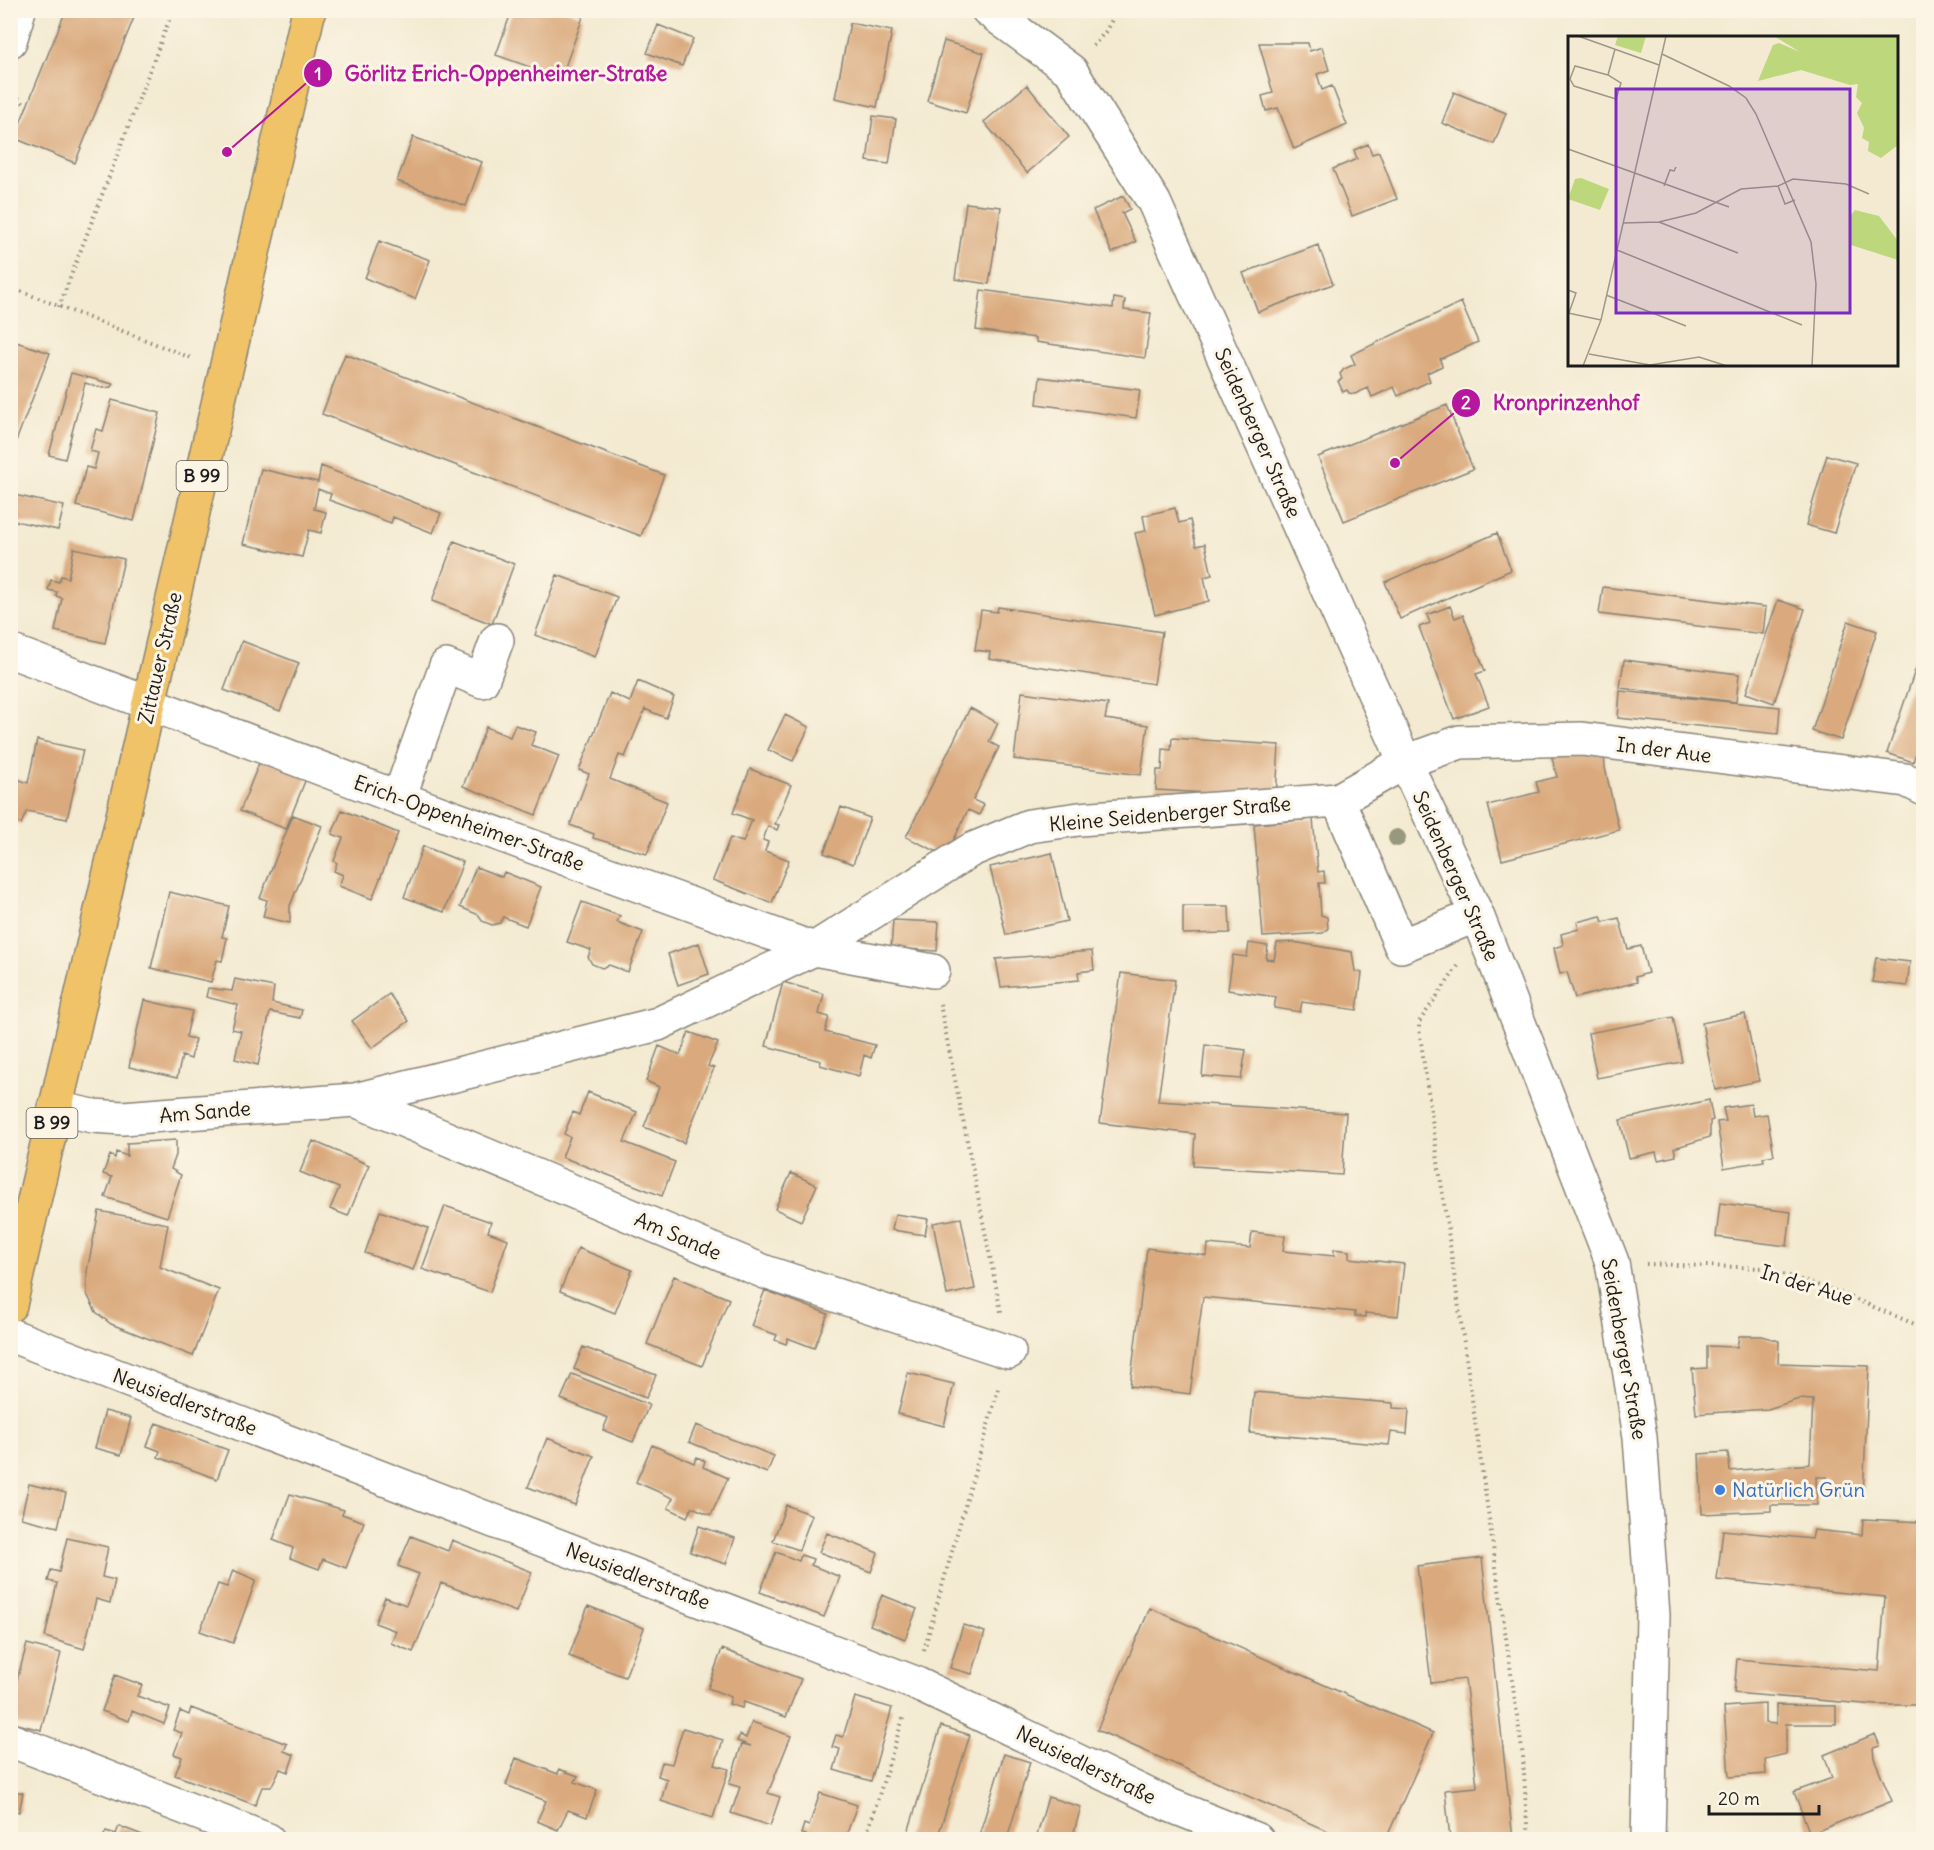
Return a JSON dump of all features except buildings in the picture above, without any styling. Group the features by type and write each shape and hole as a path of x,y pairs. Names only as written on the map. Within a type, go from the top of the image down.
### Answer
{"main road":[{"name":"Zittauer Straße","path":"10,1305 309,10"}],"street":[{"path":"10,40 19,10"},
{"name":"Seidenberger Straße","path":"988,10 1071,71 1154,202 1405,762 1480,923 1612,1262 1640,1437 1653,1615 1648,1839"},
{"path":"399,798 446,666 482,681 496,639"},
{"name":"Erich-Oppenheimer-Straße","path":"10,651 399,798 814,949 933,971"},
{"name":"In der Aue","path":"1405,762 1460,742 1582,739 1906,780 1923,789"},
{"name":"Kleine Seidenberger Straße","path":"814,949 971,850 1029,826 1079,819 1338,800 1405,762"},
{"path":"1338,800 1401,946 1480,923"},
{"name":"Am Sande","path":"55,1108 123,1118 355,1100 658,1024 814,949"},
{"name":"Am Sande","path":"355,1100 765,1272 1009,1352"},
{"name":"Neusiedlerstraße","path":"10,1335 915,1683 1167,1804 1257,1839"},
{"path":"10,1740 268,1839"}],"path":[{"path":"59,307 173,10"},
{"path":"10,89 27,107"},
{"path":"10,287 225,371"},
{"path":"1480,923 1419,1022 1419,1028 1523,1757 1528,1839"},
{"name":"In der Aue","path":"1612,1262 1765,1268 1838,1292 1923,1328"},
{"path":"865,1839 915,1683"}],"place":[{"name":"Görlitz Erich-Oppenheimer-Straße","path":"227,152"},
{"name":"Kronprinzenhof","path":"1395,463"},
{"name":"Natürlich Grün","path":"1720,1490"}]}
